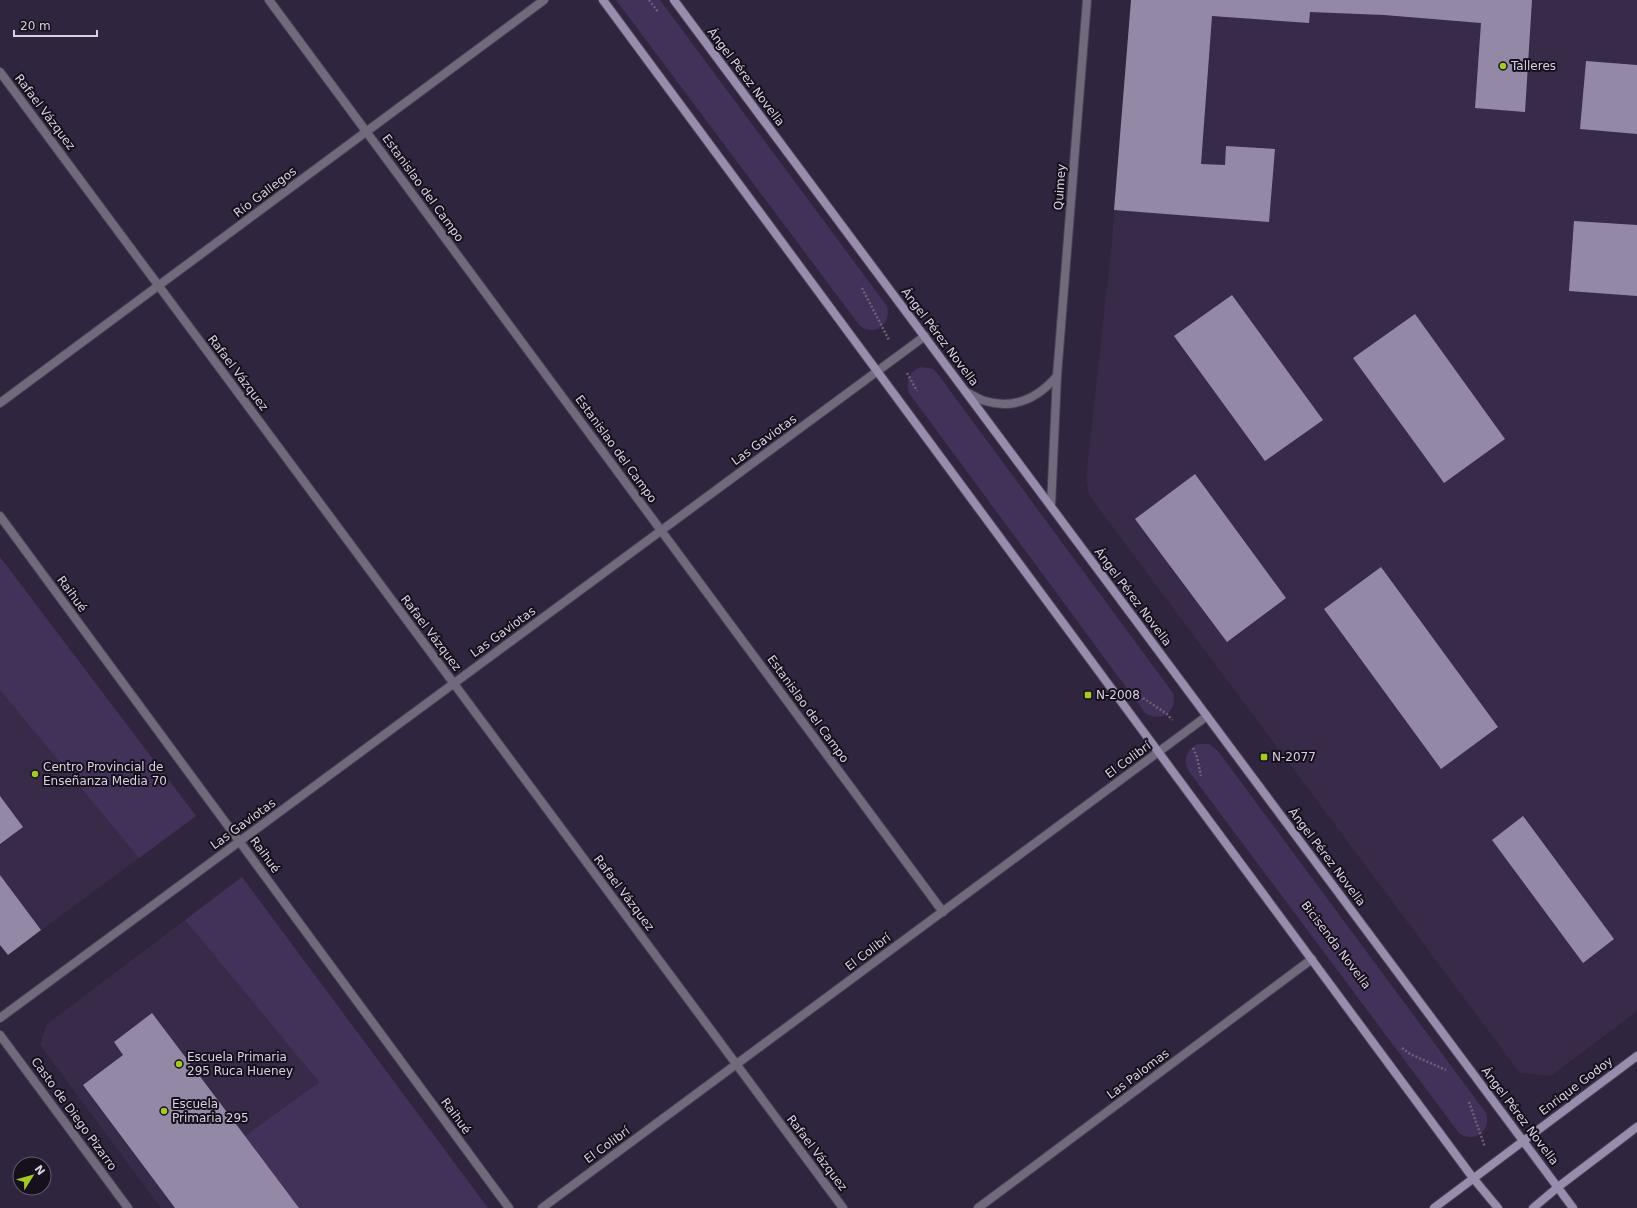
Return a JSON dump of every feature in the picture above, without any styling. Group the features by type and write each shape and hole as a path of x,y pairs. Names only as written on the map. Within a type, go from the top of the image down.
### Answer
{"main road":[{"path":"602,0 1473,1178 1498,1208"},
{"name":"Ángel Pérez Novella","path":"674,0 1573,1208"},
{"name":"Enrique Godoy","path":"1434,1208 1637,1056"},
{"path":"1533,1208 1558,1187 1637,1127"}],"street":[{"name":"Estanislao del Campo","path":"269,0 943,912"},
{"name":"Río Gallegos","path":"0,403 544,0"},
{"name":"Quimey","path":"1051,506 1057,376 1087,0"},
{"name":"Rafael Vázquez","path":"0,72 843,1208"},
{"name":"Las Gaviotas","path":"0,1018 924,336"},
{"path":"965,391 984,401 998,404 1014,403 1028,400 1039,394 1057,376"},
{"name":"Raihué","path":"0,516 509,1208"},
{"name":"El Colibrí","path":"542,1208 1207,716"},
{"name":"Las Palomas","path":"978,1208 1312,959"},
{"name":"Casto de Diego Pizarro","path":"0,1035 128,1208"}],"path":[{"path":"1192,747 1197,757 1203,781"},
{"path":"1399,1046 1410,1054 1449,1072"},
{"path":"1468,1098 1481,1134"}],"shaded area":[{"path":"616,0 660,0 887,306 887,318 881,327 871,330 860,326"},
{"path":"1131,0 1637,0 1637,1011 1551,1076 1520,1073 1089,495 1086,478 1112,241"},
{"path":"922,367 933,369 937,373 1173,693 1173,706 1167,714 1157,717 1145,713 909,393 909,377 914,371"},
{"path":"0,557 196,816 139,858 0,690"},
{"name":"Centro Provincial de Enseñanza Media 70","path":"0,690 139,858 8,955 0,945"},
{"path":"1197,744 1209,744 1218,751 1486,1113 1486,1125 1480,1134 1470,1137 1459,1133 1190,773 1186,764 1186,757 1190,750"},
{"path":"242,877 488,1208 299,1208 245,1136 319,1082 185,920"},
{"name":"Escuela Primaria 295 Ruca Hueney","path":"185,920 319,1082 245,1136 299,1208 161,1208 40,1045 46,1025"}],"building":[{"path":"1131,0 1532,0 1525,112 1475,108 1481,23 1384,15 1310,12 1309,23 1212,16 1201,164 1225,165 1226,146 1275,149 1269,222 1114,210"},
{"path":"1586,61 1637,65 1637,134 1580,129"},
{"path":"1574,221 1637,225 1637,296 1569,291"},
{"path":"1232,295 1323,420 1265,461 1174,336"},
{"path":"1415,314 1505,439 1444,483 1353,358"},
{"path":"1195,474 1286,598 1227,642 1135,519"},
{"path":"1381,567 1498,727 1441,769 1324,609"},
{"path":"0,796 23,827 0,844"},
{"path":"1523,816 1614,939 1583,963 1492,840"},
{"path":"0,875 41,930 8,955 0,945"},
{"name":"Escuela Primaria 295","path":"152,1013 299,1208 175,1208 83,1085 123,1055 114,1042"}],"place":[{"name":"Talleres","path":"1503,66"},
{"name":"N-2008","path":"1088,695"},
{"name":"N-2077","path":"1264,757"},
{"name":"Centro Provincial de Enseñanza Media 70","path":"35,774"},
{"name":"Escuela Primaria 295 Ruca Hueney","path":"179,1064"},
{"name":"Escuela Primaria 295","path":"164,1111"}]}
